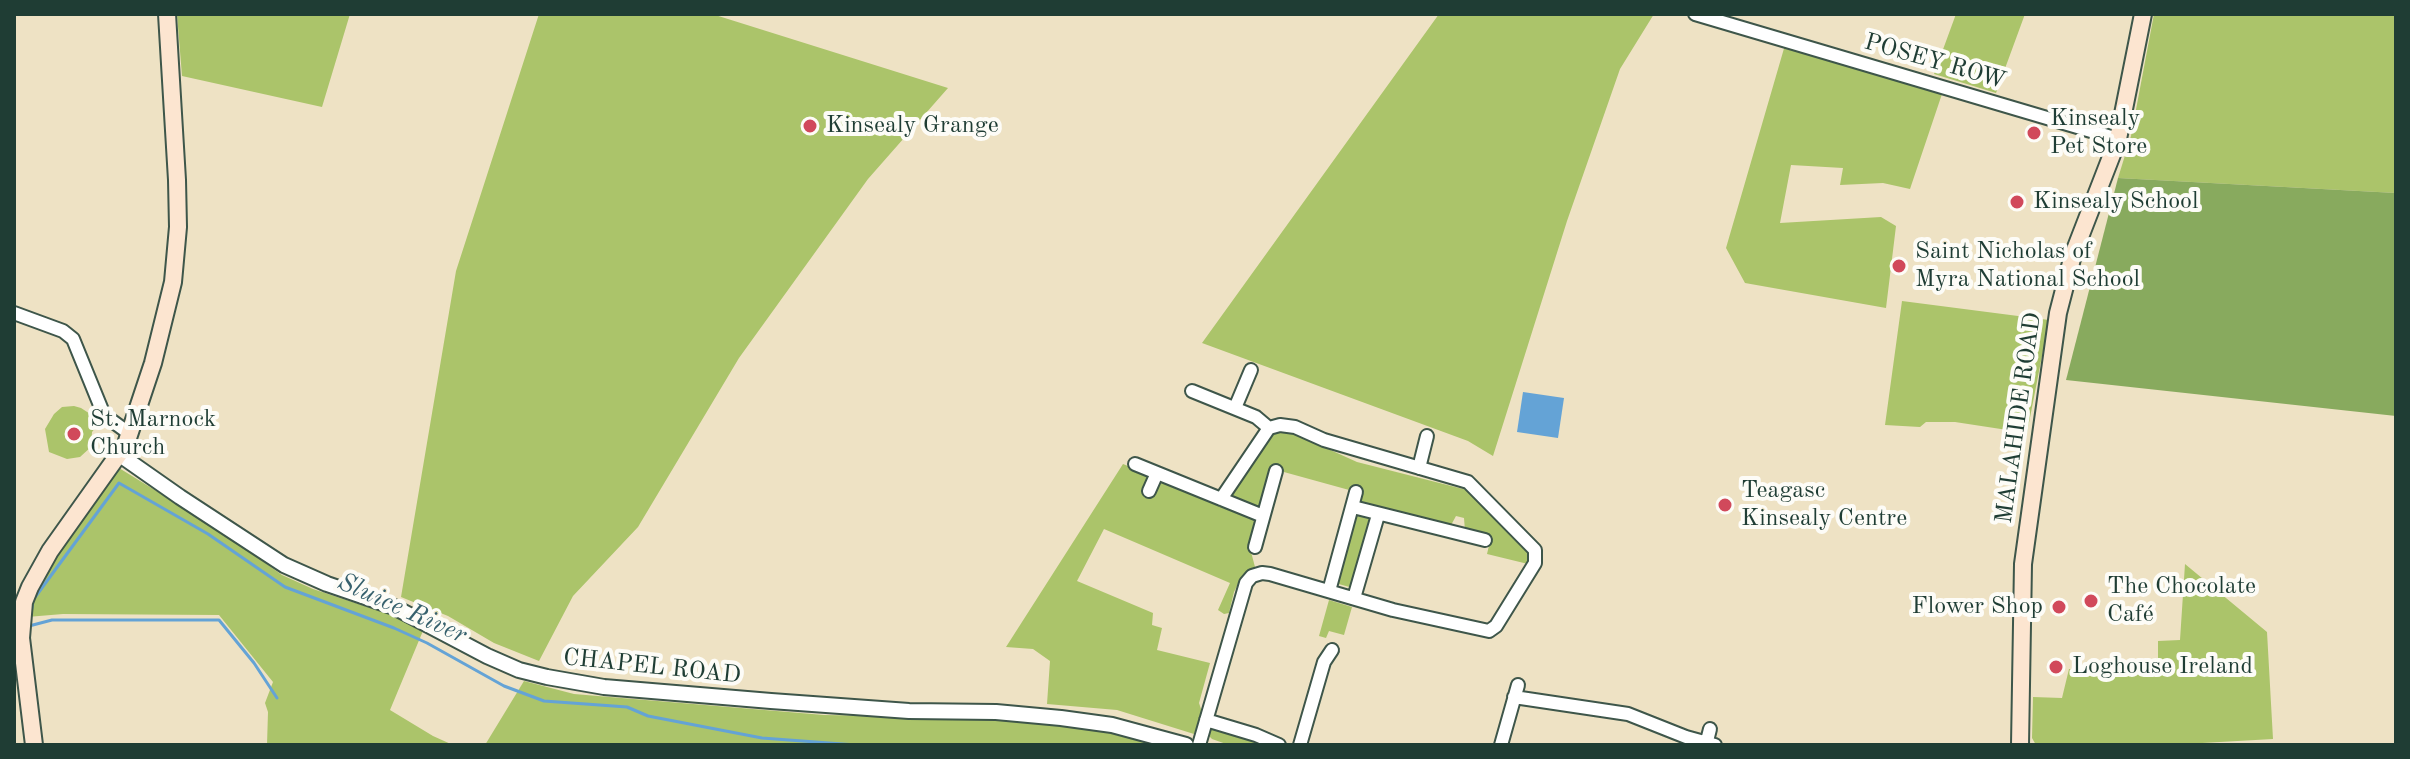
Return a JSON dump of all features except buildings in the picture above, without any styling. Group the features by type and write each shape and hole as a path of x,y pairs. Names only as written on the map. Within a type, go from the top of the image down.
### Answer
{"main road":[{"path":"34,745 21,638 21,618 30,587 50,551 120,455 130,434 154,360 173,282 177,253 176,142 167,14"},
{"name":"MALAHIDE ROAD","path":"2020,745 2023,564 2055,330 2073,255 2118,139 2143,14"}],"street":[{"name":"POSEY ROW","path":"1695,14 2118,139"},
{"path":"14,313 63,331 73,339 104,415 130,434"},
{"path":"1235,408 1251,370"},
{"path":"1192,391 1256,417 1269,428"},
{"path":"1199,745 1246,583 1252,576 1270,574 1393,610 1489,631 1496,626 1535,563 1535,550 1468,482 1324,440 1295,427 1280,425 1269,428 1221,499"},
{"path":"1419,468 1427,436"},
{"name":"CHAPEL ROAD","path":"120,455 284,565 327,584 394,607 519,670 604,687 909,711 996,712 1061,718 1112,725 1186,745"},
{"path":"1135,464 1263,516"},
{"path":"1255,547 1276,471"},
{"path":"1149,491 1157,473"},
{"path":"1329,591 1356,492"},
{"path":"1353,507 1485,540"},
{"path":"1354,598 1378,515"},
{"path":"1456,533 1460,518"},
{"path":"1300,745 1324,662 1332,650"},
{"path":"1501,745 1516,691 1628,714 1686,737 1709,740"},
{"path":"1206,720 1279,745"}],"green space":[{"path":"177,14 350,14 322,107 182,76"},
{"path":"539,14 712,14 948,88 868,179 739,358 638,527 573,596 539,661 494,643 448,616 401,597 456,271"},
{"path":"1439,14 1654,14 1620,69 1567,221 1493,456 1468,441 1202,343"},
{"path":"1956,14 2025,14 1996,93 1934,74"},
{"path":"2154,14 2396,14 2396,193 2118,178 2131,136"},
{"path":"1785,45 1943,91 1910,189 1883,183 1840,185 1843,168 1791,165 1780,223 1881,217 1896,226 1886,308 1745,283 1726,248"},
{"path":"2118,178 2396,193 2396,416 2066,380"},
{"path":"1902,301 2049,320 2027,433 1955,422 1926,422 1920,427 1885,425"},
{"path":"74,406 101,421 92,432 91,447 80,457 67,459 49,452 45,429 62,407"},
{"path":"1281,431 1295,434 1357,462 1467,490 1531,551 1528,564 1487,554 1491,537 1465,531 1464,518 1456,516 1450,527 1363,504 1358,499 1360,493 1273,469 1260,510 1232,500 1229,495 1269,436"},
{"path":"1123,464 1143,472 1157,483 1162,480 1256,521 1250,548 1255,567 1240,580 1229,613 1218,610 1230,583 1104,529 1077,581 1153,613 1152,625 1162,628 1157,650 1210,663 1199,703 1202,712 1194,734 1117,710 1047,704 1050,661 1033,649 1006,647"},
{"path":"119,468 218,529 282,575 313,589 425,626 390,710 453,745 267,745 268,712 265,703 273,682 219,615 63,614 27,617 34,589 111,472"},
{"path":"1356,514 1372,519 1353,588 1335,583"},
{"path":"2185,564 2267,632 2273,739 2167,745 2036,745 2032,738 2033,697 2062,698 2069,669 2158,671 2158,641 2180,640"},
{"path":"1329,600 1352,607 1344,635 1329,631 1326,638 1319,636"},
{"path":"524,681 574,694 824,715 997,718 1061,723 1112,731 1163,745 485,745"},
{"path":"1212,728 1270,745 1229,745 1208,735"}],"water":[{"path":"1523,392 1564,398 1558,438 1517,432"}],"waterway":[{"name":"Sluice River","path":"31,614 33,600 119,483 208,534 285,587 394,628 504,686 544,701 627,707 648,716 762,738 856,745"},
{"name":"Sluice River","path":"29,626 52,620 219,620 254,663 277,698"}],"place":[{"name":"Kinsealy Grange","path":"810,126"},
{"name":"Kinsealy Pet Store","path":"2034,133"},
{"name":"Kinsealy School","path":"2017,202"},
{"name":"Saint Nicholas of Myra National School","path":"1899,266"},
{"name":"St. Marnock Church","path":"74,434"},
{"name":"Teagasc Kinsealy Centre","path":"1725,505"},
{"name":"The Chocolate Café","path":"2091,601"},
{"name":"Flower Shop","path":"2059,607"},
{"name":"Loghouse Ireland","path":"2056,667"}]}
